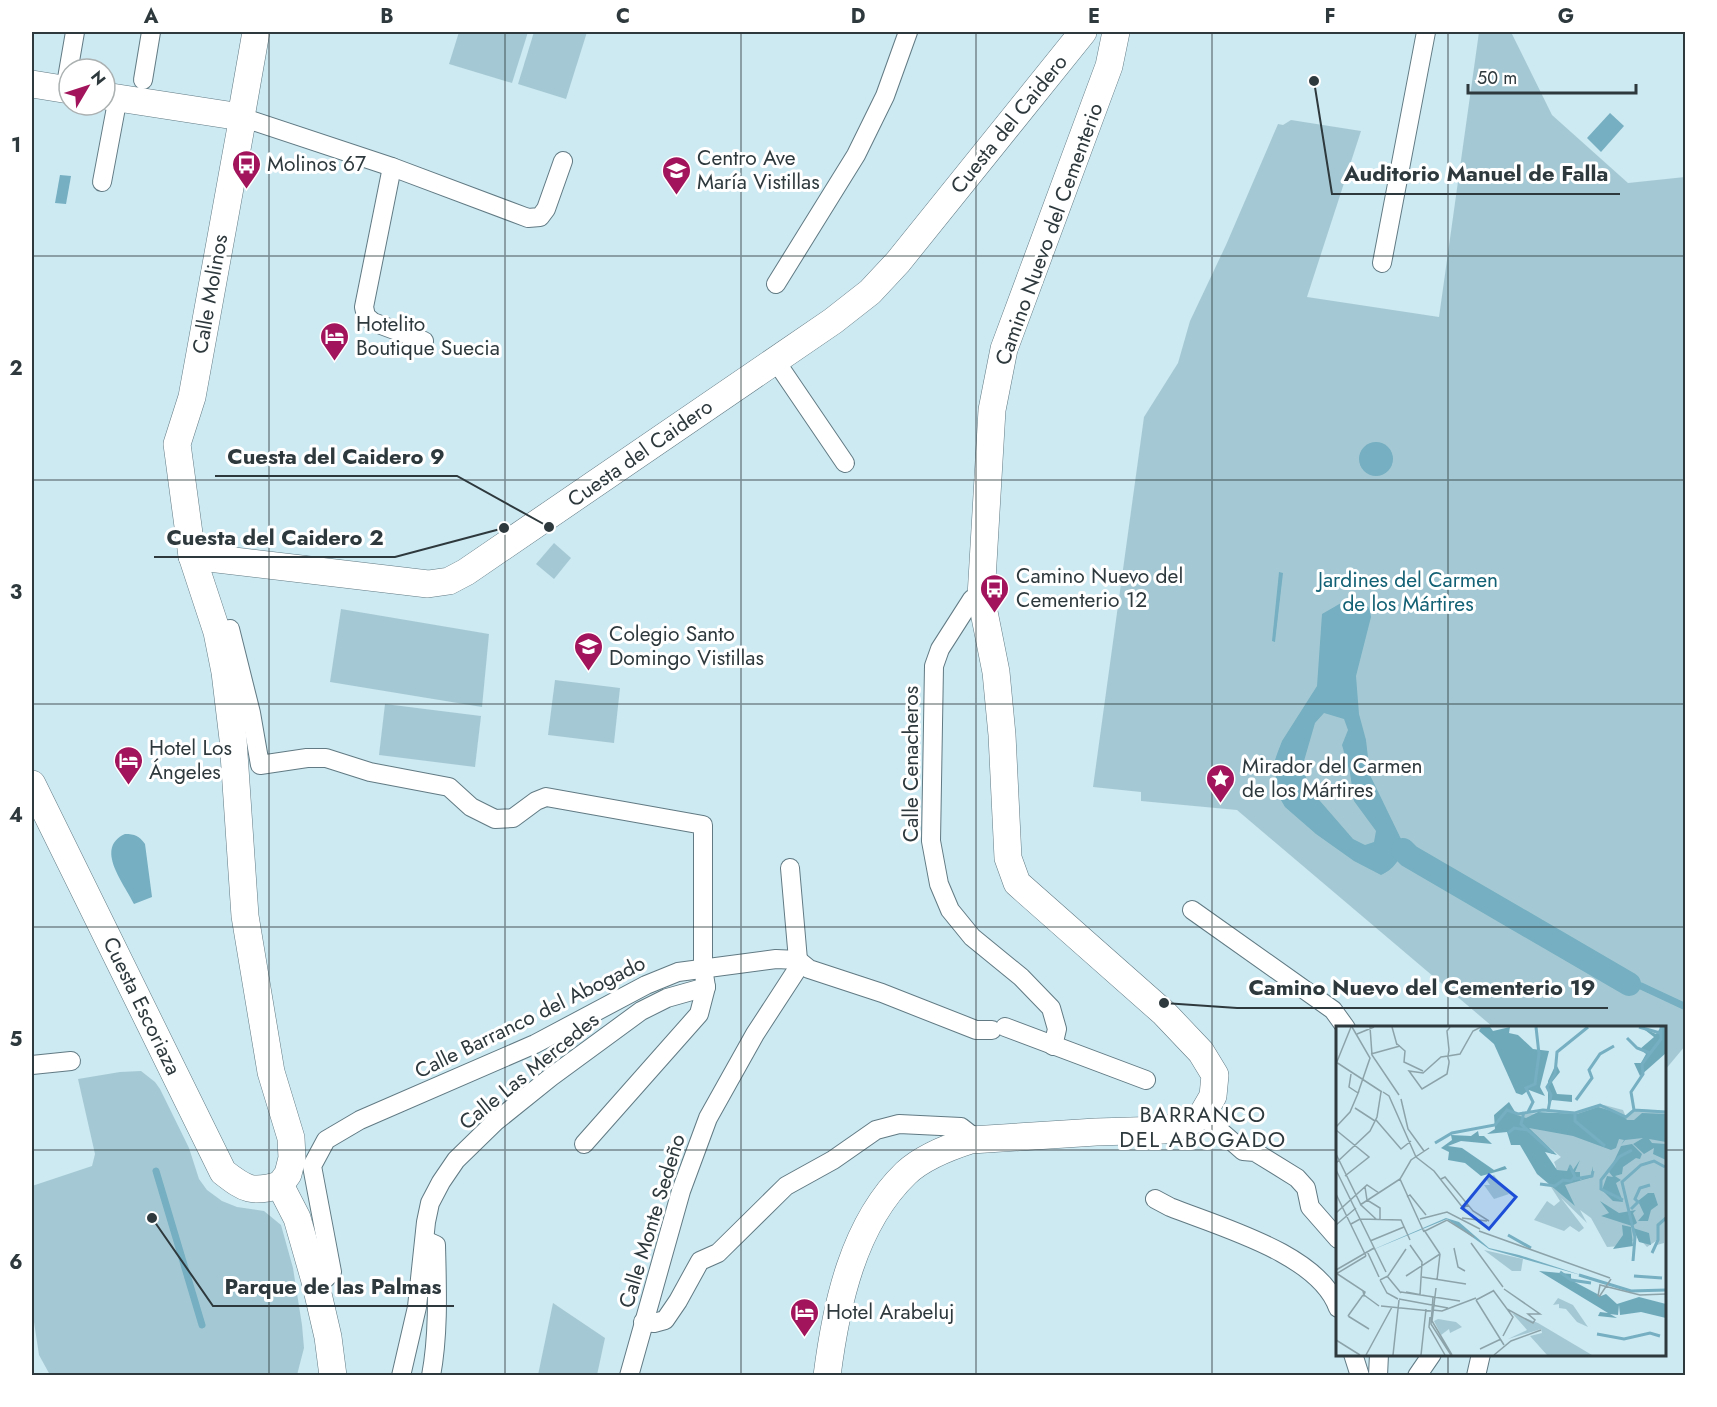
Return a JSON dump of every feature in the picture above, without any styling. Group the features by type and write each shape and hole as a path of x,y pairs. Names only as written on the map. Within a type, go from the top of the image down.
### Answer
{"street":[{"path":"72,57 75,32"},
{"path":"143,80 151,32"},
{"name":"Calle Molinos","path":"256,32 192,398 177,444 192,556 217,632 225,672 233,739 248,936 271,1072 291,1138 292,1158 288,1174 280,1185"},
{"path":"776,284 856,155 885,96 908,32"},
{"name":"Cuesta del Caidero","path":"192,556 428,584 448,581 466,572 870,292 898,262 1083,32"},
{"name":"Camino Nuevo del Cementerio","path":"1116,32 1109,66 1004,349 992,410 981,597 996,672 1002,735 1008,858 1017,883 1164,1013 1201,1052 1215,1074 1213,1096 1202,1115"},
{"path":"1382,263 1426,32"},
{"path":"32,84 57,88"},
{"path":"117,98 241,117 392,167 528,218 540,217 546,209 563,160"},
{"path":"102,182 110,117"},
{"path":"392,167 364,307 366,316 373,322 424,341"},
{"path":"775,360 845,463"},
{"name":"Calle Cenacheros","path":"981,597 972,599 939,649 934,666 931,841 939,884 951,910 972,937 1021,977 1051,1008 1057,1029 1053,1046"},
{"path":"217,632 230,628 251,713 260,765 307,758 326,758 370,772 449,787 471,807 495,819 513,818 536,801 546,797 703,825 703,968 706,987 699,1014 584,1144"},
{"name":"Cuesta Escoriaza","path":"32,784 223,1172 242,1187 262,1190 280,1185"},
{"path":"790,868 798,960"},
{"path":"1192,910 1333,1010 1345,1026"},
{"name":"Calle Barranco del Abogado","path":"315,1281 325,1279 332,1272 312,1166 326,1140 360,1119 535,1044 646,985 678,972 776,959 798,960 809,969 882,993 976,1030 999,1028 1146,1080"},
{"name":"Calle Monte Sedeño","path":"798,960 796,971 754,1034 708,1118 681,1191 643,1322 654,1323 665,1320 700,1261 717,1253 786,1186 833,1160 876,1130 899,1124 961,1127 970,1134 971,1140"},
{"name":"Calle Las Mercedes","path":"400,1376 417,1307 430,1203 456,1160 495,1122 551,1077 641,1011 667,998 706,987"},
{"path":"32,1065 70,1061"},
{"path":"827,1376 832,1335 844,1287 859,1247 881,1201 908,1172 952,1146 971,1140 1164,1130 1187,1124 1202,1115 1243,1151 1255,1152 1297,1178 1306,1188 1310,1207 1336,1237"},
{"path":"280,1185 297,1218 315,1281 328,1337 333,1376"},
{"path":"1155,1199 1271,1247 1308,1269 1334,1297 1336,1302"},
{"path":"425,1240 436,1245 437,1288 431,1375"},
{"path":"629,1376 643,1322"},
{"path":"1354,1356 1360,1376"},
{"path":"1378,1376 1379,1356"},
{"path":"1417,1376 1431,1356"},
{"path":"1476,1376 1481,1356"}],"green space":[{"path":"459,32 528,32 512,83 449,64"},
{"path":"534,32 587,32 566,99 518,84"},
{"name":"Jardines del Carmen de los Mártires","path":"1479,32 1511,32 1552,115 1628,183 1685,177 1685,1046 1666,1069 1666,1026 1492,1026 1237,810 1141,801 1141,792 1093,787 1144,417 1178,363 1190,321 1226,245 1278,124 1283,125 1291,120 1361,131 1307,297 1439,317"},
{"path":"554,543 571,558 554,579 536,564"},
{"path":"341,609 489,634 482,707 330,682"},
{"path":"555,680 620,688 614,743 548,735"},
{"path":"385,704 481,716 475,767 379,755"},
{"path":"141,1071 160,1089 189,1148 199,1179 207,1190 222,1201 237,1207 264,1211 281,1225 293,1268 302,1325 304,1348 297,1375 50,1375 39,1355 32,1309 32,1186 92,1166 95,1154 78,1079"},
{"path":"553,1303 605,1338 597,1375 538,1375"}],"shaded area":[{"path":"1610,113 1624,126 1601,152 1587,138"},
{"path":"60,175 71,176 66,204 55,203"},
{"path":"1376,442 1388,447 1393,459 1388,471 1376,476 1364,471 1359,459 1364,447"},
{"path":"1279,572 1283,573 1275,642 1272,641"},
{"path":"1348,599 1364,603 1370,612 1371,617 1356,676 1359,714 1366,740 1370,775 1402,841 1397,862 1381,875 1354,861 1316,834 1285,807 1278,795 1274,763 1277,754 1282,741 1317,686 1322,614","holes":["1324,713 1344,719 1348,730 1342,745 1350,773 1354,801 1376,831 1374,842 1365,845 1353,839 1307,786 1304,761 1315,723"]},
{"path":"125,834 136,836 145,844 152,897 134,904 114,866 112,857 112,848 116,840"}],"waterway":[{"path":"1403,850 1409,856 1629,984"},
{"path":"1629,984 1641,986 1686,1007"},
{"path":"156,1171 202,1325"}],"place":[{"name":"Auditorio Manuel de Falla","path":"1314,81"},
{"name":"Molinos 67","path":"246,190"},
{"name":"Centro Ave María Vistillas","path":"676,196"},
{"name":"Hotelito Boutique Suecia","path":"335,362"},
{"name":"Cuesta del Caidero 9","path":"549,527"},
{"name":"Cuesta del Caidero 2","path":"504,528"},
{"name":"Camino Nuevo del Cementerio 12","path":"995,614"},
{"name":"Colegio Santo Domingo Vistillas","path":"588,672"},
{"name":"Hotel Los Ángeles","path":"128,786"},
{"name":"Mirador del Carmen de los Mártires","path":"1221,804"},
{"name":"Camino Nuevo del Cementerio 19","path":"1164,1003"},
{"name":"Parque de las Palmas","path":"152,1218"},
{"name":"Hotel Arabeluj","path":"805,1338"}],"district":[{"name":"BARRANCO DEL ABOGADO","path":"1203,1126"}]}
